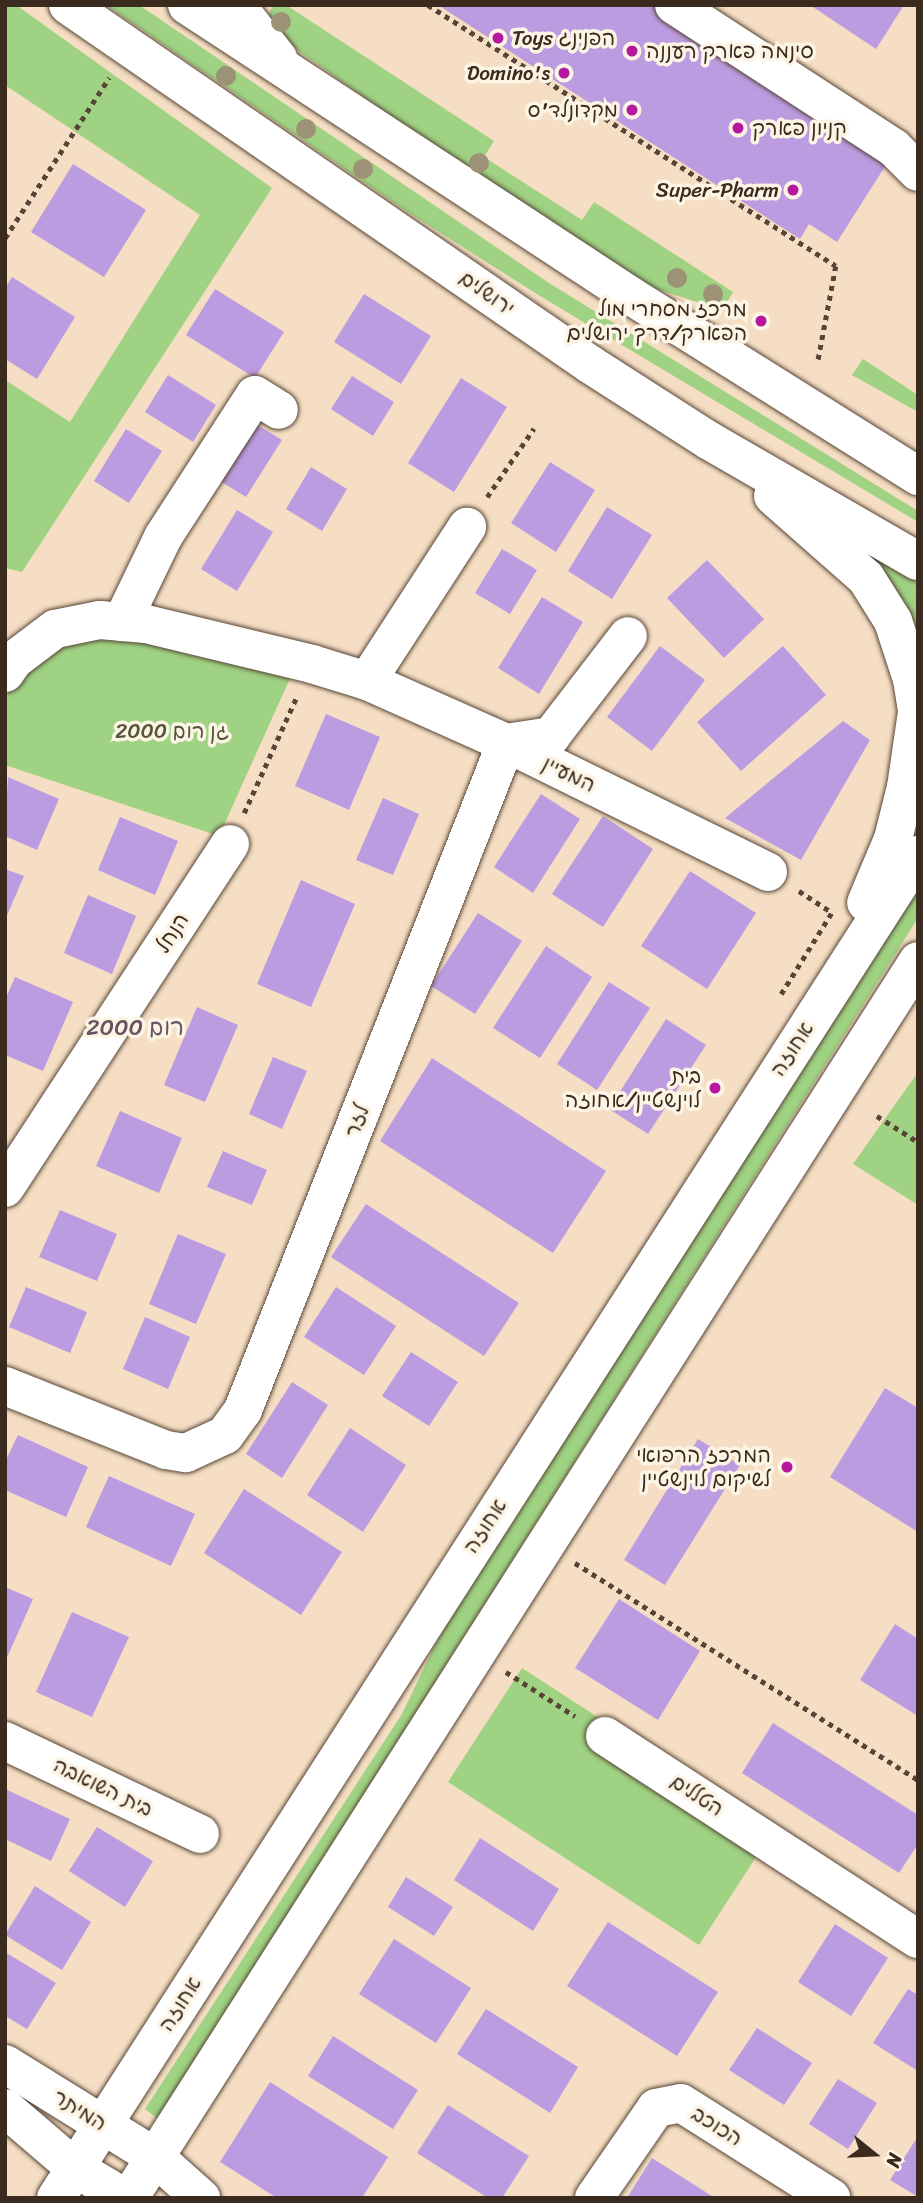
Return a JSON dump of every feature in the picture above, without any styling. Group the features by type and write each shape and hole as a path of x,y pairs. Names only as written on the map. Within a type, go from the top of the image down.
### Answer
{"main road":[{"name":"ירושלים","path":"68,5 591,365 708,440 918,561"},
{"path":"187,5 631,296 918,476"},
{"path":"236,5 286,68"},
{"path":"674,5 894,148 918,172"},
{"path":"121,622 163,537 255,395 279,410"},
{"path":"708,440 866,578 893,621 906,654 917,712 915,745 893,839 862,913 789,1054"},
{"path":"367,681 467,527"},
{"name":"המעיין","path":"5,673 13,660 55,629 100,620 121,622 312,664 367,681 506,743 768,872"},
{"path":"506,743 551,736 628,636"},
{"name":"לזר","path":"5,1386 166,1450 186,1452 225,1435 243,1410 506,743"},
{"name":"הנחל","path":"5,1188 230,844"},
{"name":"אחוזה","path":"66,2183 918,855"},
{"path":"127,2198 156,2157 918,961"},
{"path":"852,1064 918,978"},
{"name":"הטללים","path":"605,1736 918,1939"},
{"name":"בית השואבה","path":"5,1741 200,1833"},
{"name":"המיתר","path":"5,2064 156,2157 201,2198"},
{"name":"הכוכב","path":"594,2198 656,2108 681,2104 831,2198"},
{"name":"המיתר","path":"5,2108 66,2183 127,2198"}],"path":[{"path":"428,5 836,266 818,361"},
{"path":"5,238 116,68"},
{"path":"467,527 534,428"},
{"path":"230,844 312,664"},
{"path":"877,1116 918,1142"},
{"path":"545,1544 918,1780"},
{"path":"476,1652 605,1736"}],"green space":[{"path":"5,5 16,5 272,188 22,572 5,568 5,380 70,422 200,215 5,85"},
{"path":"106,5 139,5 549,283 918,511 918,522 540,296 406,211"},
{"path":"273,5 286,5 494,141 484,157 582,220 594,202 733,292 722,310 644,285 595,259 263,26"},
{"path":"863,359 918,395 918,412 852,375"},
{"path":"855,544 918,583 918,656"},
{"name":"גן רום 2000","path":"104,632 292,674 219,836 5,765 5,699 20,673 64,637"},
{"path":"918,878 918,918 159,2120 145,2109 402,1714 454,1605"},
{"path":"918,1072 918,1205 853,1164"},
{"path":"522,1668 773,1831 699,1945 448,1782"}],"building":[{"name":"קניון פארק","path":"438,5 656,5 891,157 837,242 809,224 800,239"},
{"path":"810,5 904,5 876,49"},
{"path":"73,164 146,210 104,277 31,232"},
{"path":"12,277 75,317 37,379 5,359 5,288"},
{"path":"215,289 284,332 255,378 186,335"},
{"path":"364,294 431,336 401,384 334,342"},
{"path":"168,375 216,405 193,442 145,412"},
{"path":"352,376 394,402 373,436 331,409"},
{"path":"461,378 507,407 454,492 408,463"},
{"path":"256,424 282,440 246,497 220,481"},
{"path":"126,429 162,451 129,503 94,481"},
{"path":"550,462 595,490 556,552 511,523"},
{"path":"311,467 347,489 322,531 286,509"},
{"path":"607,507 652,535 612,599 568,571"},
{"path":"237,510 273,532 237,591 201,569"},
{"path":"502,549 537,570 510,614 475,593"},
{"path":"707,560 764,619 724,658 667,598"},
{"path":"542,597 583,622 539,694 498,668"},
{"path":"660,646 705,680 652,751 607,717"},
{"path":"783,646 826,695 741,771 697,722"},
{"path":"326,714 380,737 349,810 295,786"},
{"path":"843,721 870,740 801,860 725,818"},
{"path":"8,777 59,799 37,850 5,836"},
{"path":"541,794 580,819 533,893 494,867"},
{"path":"383,798 419,814 393,875 356,860"},
{"path":"603,816 653,849 603,927 552,894"},
{"path":"120,817 178,841 155,895 98,870"},
{"path":"5,869 24,876 5,920"},
{"path":"690,871 756,913 707,989 641,946"},
{"path":"301,880 355,904 311,1007 257,984"},
{"path":"88,895 136,916 112,974 64,953"},
{"path":"478,913 522,941 475,1014 431,986"},
{"path":"546,946 592,977 540,1058 493,1028"},
{"path":"15,977 73,1002 43,1071 5,1055 5,1000"},
{"path":"609,982 650,1008 597,1090 557,1064"},
{"path":"197,1007 238,1025 205,1102 164,1085"},
{"path":"666,1019 706,1045 648,1134 609,1109"},
{"path":"273,1057 307,1071 282,1129 249,1114"},
{"path":"432,1058 606,1171 553,1253 380,1141"},
{"path":"120,1111 182,1138 159,1193 96,1166"},
{"path":"223,1151 267,1170 252,1205 207,1187"},
{"path":"366,1204 519,1303 484,1356 331,1257"},
{"path":"60,1210 117,1234 97,1281 39,1257"},
{"path":"178,1234 226,1254 196,1324 149,1304"},
{"path":"26,1287 87,1312 70,1353 9,1327"},
{"path":"336,1287 396,1326 364,1375 304,1337"},
{"path":"145,1317 190,1337 168,1389 123,1369"},
{"path":"411,1352 458,1382 429,1426 382,1396"},
{"path":"292,1382 328,1405 282,1478 246,1454"},
{"path":"885,1388 918,1408 918,1532 830,1477"},
{"path":"350,1428 406,1465 363,1532 307,1495"},
{"path":"18,1435 88,1467 66,1517 5,1490 5,1462"},
{"path":"698,1439 740,1465 665,1585 624,1560"},
{"path":"109,1476 195,1514 171,1566 86,1527"},
{"path":"244,1489 342,1552 301,1615 204,1553"},
{"path":"5,1587 33,1599 5,1662"},
{"path":"619,1599 700,1651 658,1720 575,1668"},
{"path":"72,1612 129,1637 92,1717 36,1692"},
{"path":"895,1624 918,1639 918,1716 860,1680"},
{"path":"773,1723 918,1815 918,1844 899,1873 742,1773"},
{"path":"5,1789 70,1819 51,1861 5,1839"},
{"path":"97,1827 153,1861 125,1907 69,1871"},
{"path":"480,1838 559,1889 533,1931 454,1880"},
{"path":"406,1877 453,1907 434,1936 388,1907"},
{"path":"35,1886 91,1922 62,1970 5,1935"},
{"path":"608,1922 718,1992 677,2056 567,1986"},
{"path":"835,1924 888,1958 851,2016 798,1982"},
{"path":"394,1939 471,1988 436,2043 359,1994"},
{"path":"5,1952 56,1983 27,2029 5,2016"},
{"path":"908,1989 918,1995 918,2071 873,2043"},
{"path":"486,2009 578,2067 550,2113 457,2054"},
{"path":"757,2028 812,2063 784,2105 729,2070"},
{"path":"333,2036 418,2090 393,2129 308,2076"},
{"path":"838,2079 877,2103 848,2149 809,2124"},
{"path":"270,2082 388,2157 362,2198 277,2198 220,2162"},
{"path":"448,2105 529,2156 502,2198 488,2198 417,2153"},
{"path":"918,2136 918,2197 890,2180"},
{"path":"652,2158 715,2198 627,2198"}],"place":[{"name":"Toys הפנינג","path":"498,38"},
{"name":"סינמה פארק רעננה","path":"632,51"},
{"name":"Domino's","path":"564,73"},
{"name":"מקדונלד'ס","path":"632,110"},
{"name":"קניון פארק","path":"738,128"},
{"name":"Super-Pharm","path":"793,190"},
{"name":"מרכז מסחרי מול הפארק/דרך ירושלים","path":"761,321"},
{"name":"בית לוינשטיין/אחוזה","path":"715,1088"},
{"name":"המרכז הרפואי לשיקום לוינשטיין","path":"787,1467"}],"district":[{"name":"רום 2000","path":"135,1028"}]}
